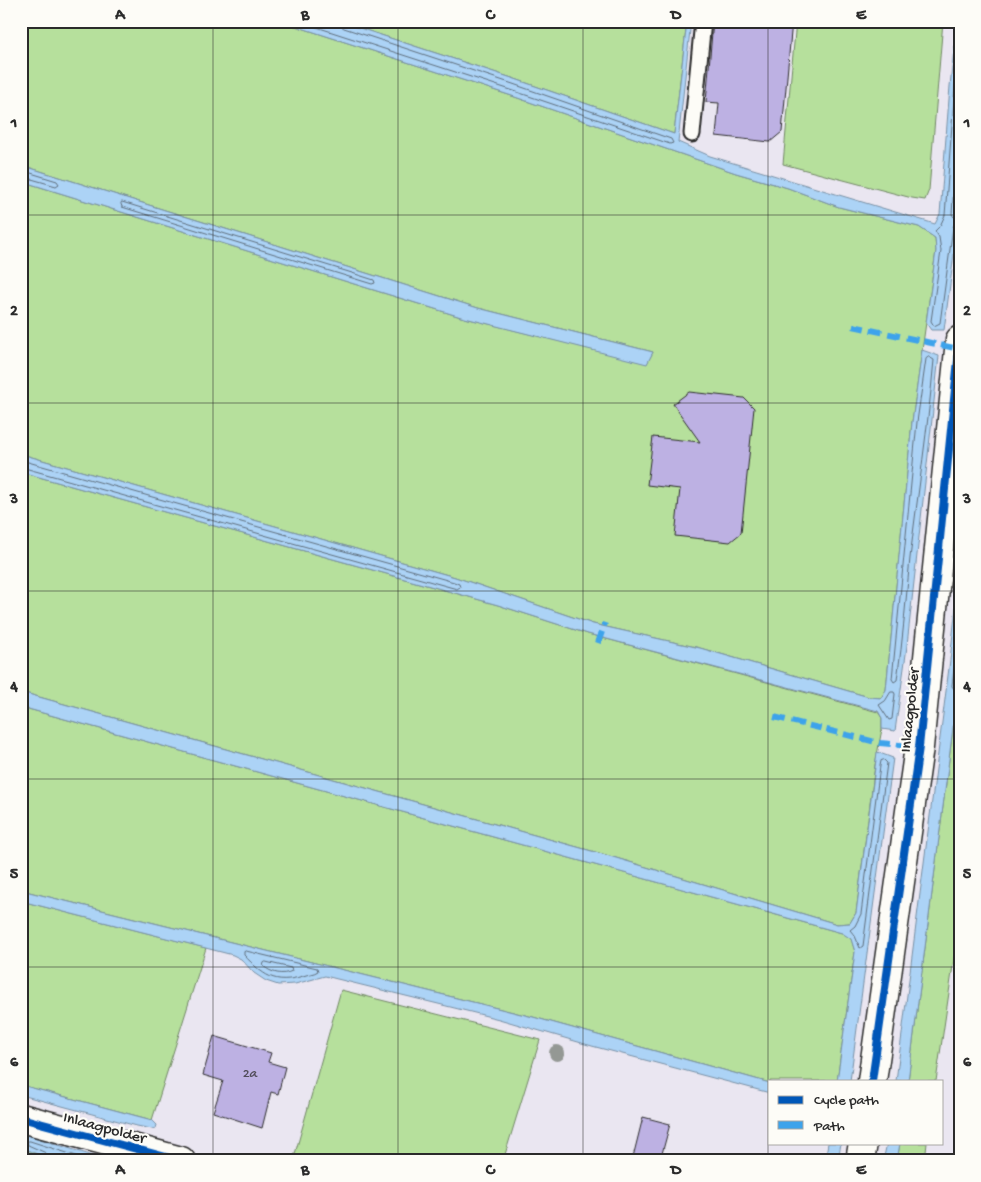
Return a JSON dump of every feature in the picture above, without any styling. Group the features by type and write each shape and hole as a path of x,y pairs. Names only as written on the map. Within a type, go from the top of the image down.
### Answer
{"street":[{"name":"Inlaagpolder","path":"872,1080 919,747 960,340"},
{"name":"Inlaagpolder","path":"21,1118 181,1161"},
{"path":"860,1161 863,1144"}],"lane":[{"path":"692,134 703,21"}],"green space":[{"path":"21,21 280,21 512,96 736,173 788,188 839,207 919,227 935,238 936,251 912,422 886,690 881,698 869,697 700,648 593,624 455,577 21,454 21,181 461,317 647,363 653,352 478,308 21,165"},
{"path":"338,21 687,21 674,134 515,79"},
{"path":"796,21 943,21 929,190 925,200 783,164"},
{"path":"21,472 498,605 588,634 878,712 882,718 882,729 875,765 856,913 850,923 837,924 606,855 21,692"},
{"path":"960,673 960,918 936,1080 908,1080"},
{"path":"21,707 842,933 851,938 855,952 837,1080 768,1080 768,1082 533,1017 21,890"},
{"path":"21,901 206,948 152,1120 21,1085"},
{"path":"341,990 540,1040 503,1161 293,1161"},
{"path":"900,1144 927,1144 925,1161 897,1161"},
{"path":"21,1148 43,1156 45,1161 21,1161"}],"water":[{"path":"280,21 338,21 674,134 687,21 691,21 678,142 710,156 935,224 940,214 950,86 957,21 960,21 960,209 944,330 931,330 926,323 936,251 935,238 919,227 839,207 788,188 736,173 512,96"},
{"path":"21,165 478,308 653,352 647,364 461,317 21,181"},
{"path":"922,350 939,356 906,654 895,731 882,729 882,718 878,711 588,634 498,605 21,472 21,454 455,577 593,624 700,648 869,697 881,698 886,690 912,422"},
{"path":"960,571 960,673 908,1080 896,1080"},
{"path":"21,692 606,855 837,924 850,923 856,913 877,752 893,758 850,1080 837,1080 855,952 851,939 842,933 21,707"},
{"path":"21,890 533,1017 768,1082 768,1092 592,1046 499,1019 325,976 295,984 278,985 266,981 254,973 241,959 233,955 21,901"},
{"path":"21,1085 152,1120 157,1125 156,1128 152,1129 137,1126 21,1095"},
{"path":"21,1133 109,1161 45,1161 43,1156 21,1148"},
{"path":"828,1144 841,1144 838,1161 825,1161"},
{"path":"887,1144 900,1144 897,1161 883,1161"}],"building":[{"path":"713,21 792,21 782,132 770,142 716,136 719,103 706,102"},
{"path":"689,392 744,398 754,408 741,533 730,542 675,536 680,489 647,485 653,437 700,442 673,404"},
{"path":"214,1036 271,1053 268,1062 285,1067 278,1094 271,1092 262,1128 213,1112 223,1081 203,1075"},
{"path":"643,1117 670,1124 660,1161 632,1161"}],"marked path":[{"path":"853,326 959,349"},
{"path":"598,643 605,623"},
{"path":"774,717 880,743 919,747"}],"cycle path":[{"path":"872,1080 919,747 960,340"},
{"path":"21,1118 181,1161"}]}
